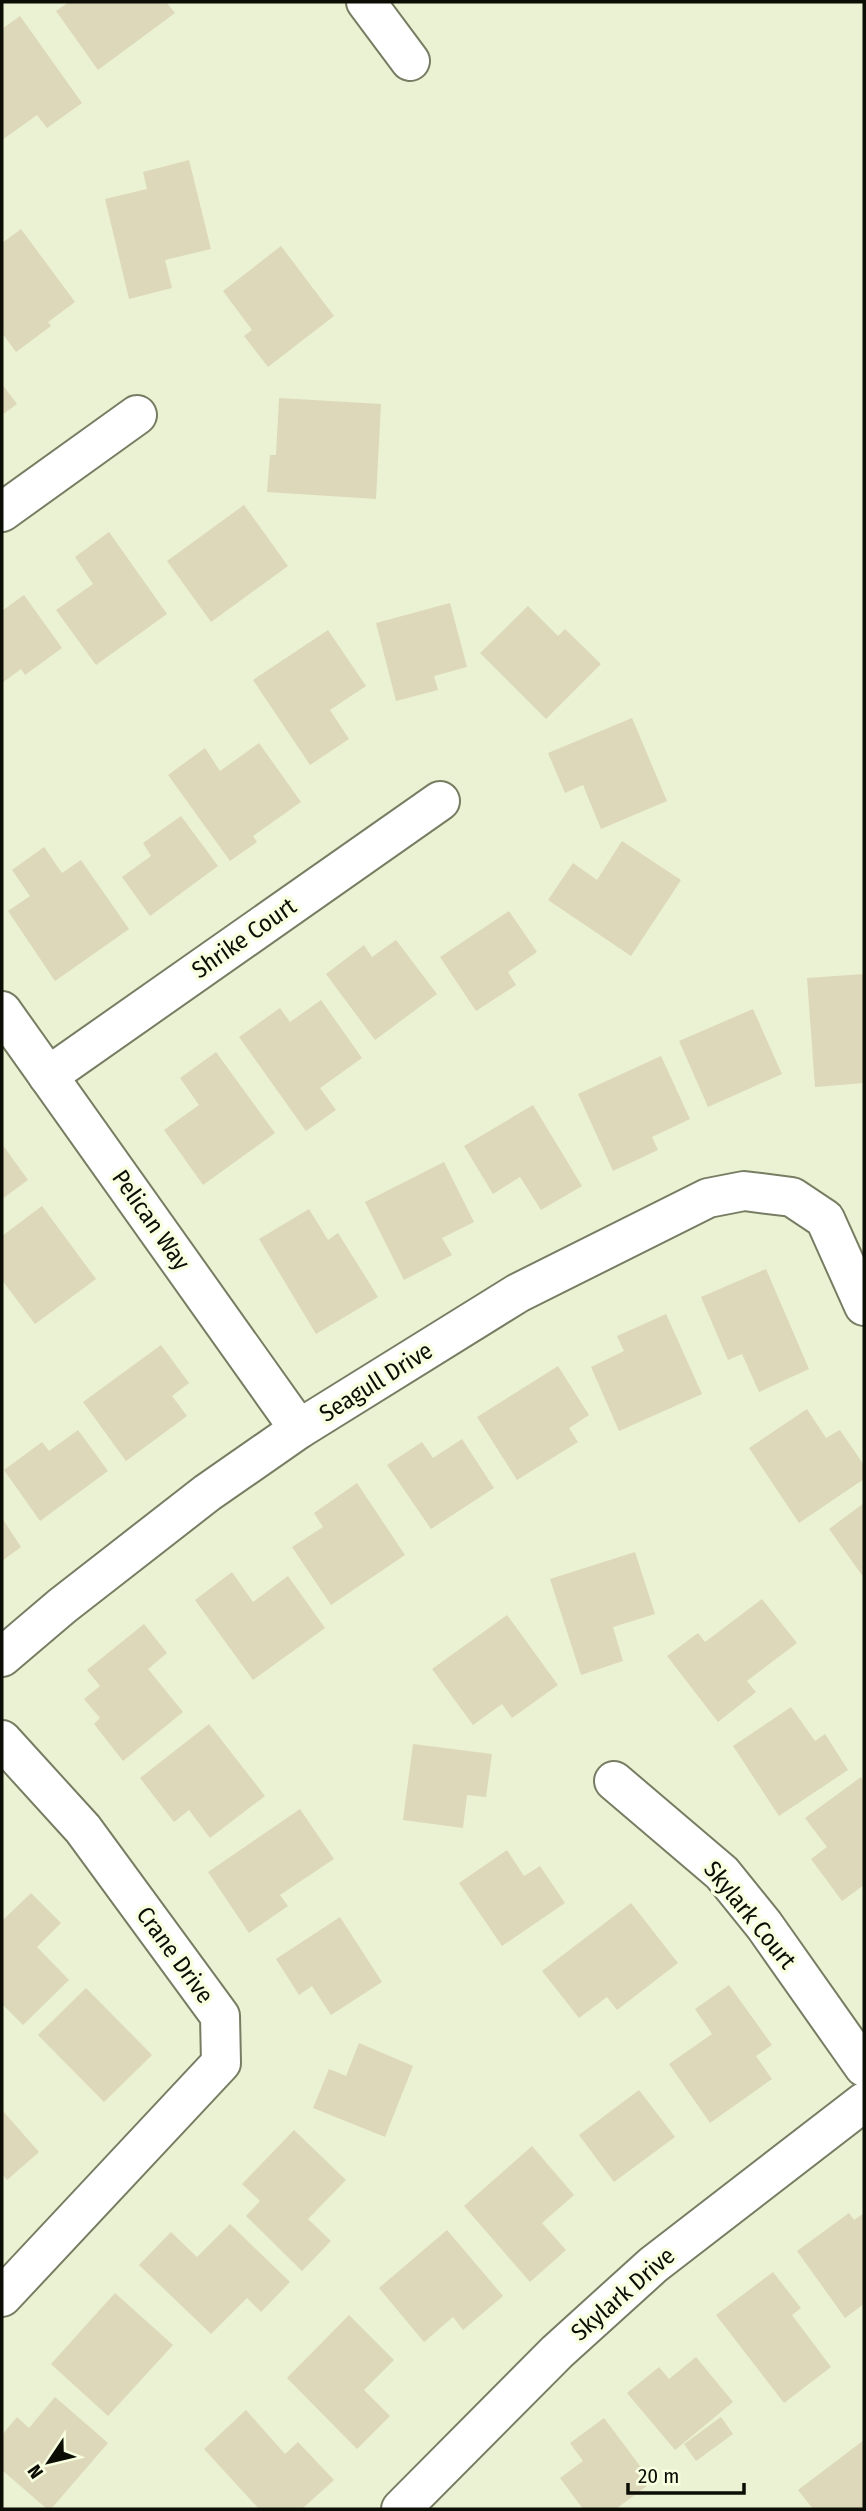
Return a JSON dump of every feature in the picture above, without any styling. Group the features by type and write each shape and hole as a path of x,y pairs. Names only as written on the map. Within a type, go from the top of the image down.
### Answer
{"street":[{"path":"366,2 410,61"},
{"path":"2,512 137,415"},
{"name":"Shrike Court","path":"48,1076 440,801"},
{"name":"Pelican Way","path":"2,1011 299,1429"},
{"name":"Seagull Drive","path":"2,1657 62,1606 207,1493 299,1429 518,1293 708,1198 744,1191 792,1197 825,1219 864,1306"},
{"name":"Crane Drive","path":"2,1740 83,1829 220,2016 222,2063 2,2297"},
{"name":"Skylark Court","path":"614,1781 722,1873 764,1925 864,2067"},
{"name":"Skylark Drive","path":"401,2509 557,2352 653,2265 864,2102"}],"building":[{"path":"69,2 166,2 175,13 98,70 56,11"},
{"path":"20,16 82,103 47,128 37,115 2,140 2,29"},
{"path":"189,160 211,249 165,260 172,288 129,299 105,199 147,189 143,172"},
{"path":"21,229 75,302 48,322 51,326 16,352 2,333 2,243"},
{"path":"281,246 334,316 268,367 244,336 252,330 223,291"},
{"path":"2,384 17,404 2,415"},
{"path":"279,398 381,404 376,499 267,492 270,455 276,455"},
{"path":"244,505 288,566 211,622 167,561"},
{"path":"109,532 167,614 96,665 56,610 93,584 75,557"},
{"path":"24,595 62,648 25,675 21,669 2,683 2,611"},
{"path":"450,603 467,667 434,676 438,690 396,701 376,623"},
{"path":"528,606 558,636 565,629 601,664 546,719 480,653"},
{"path":"328,630 366,686 330,710 349,739 310,765 253,680"},
{"path":"632,718 667,801 601,829 583,785 565,793 548,753"},
{"path":"259,743 301,802 253,836 257,842 230,861 168,775 205,748 220,771"},
{"path":"181,816 218,866 150,916 122,877 151,856 143,843"},
{"path":"622,841 681,880 631,956 548,900 573,863 597,880"},
{"path":"44,847 62,873 81,860 129,929 55,981 8,911 30,896 12,870"},
{"path":"509,911 537,952 508,972 516,985 476,1011 440,957"},
{"path":"396,940 437,994 375,1040 326,974 364,945 372,957"},
{"path":"864,974 864,1083 815,1087 807,978"},
{"path":"321,1000 362,1058 320,1088 336,1110 306,1131 239,1037 280,1008 290,1022"},
{"path":"753,1009 782,1074 708,1107 679,1041"},
{"path":"216,1052 275,1133 203,1185 164,1130 199,1105 180,1078"},
{"path":"661,1056 690,1119 652,1137 658,1150 613,1171 578,1094"},
{"path":"533,1105 582,1186 541,1210 520,1177 493,1194 464,1146"},
{"path":"2,1144 28,1180 2,1199"},
{"path":"444,1162 474,1222 442,1238 452,1255 404,1280 365,1202"},
{"path":"42,1206 96,1279 35,1324 2,1280 2,1236"},
{"path":"309,1209 328,1240 338,1233 378,1297 316,1334 259,1239"},
{"path":"766,1269 809,1369 759,1392 742,1354 728,1360 701,1297"},
{"path":"666,1314 702,1394 619,1431 591,1367 624,1351 617,1336"},
{"path":"161,1345 189,1383 172,1396 187,1416 126,1461 83,1402"},
{"path":"558,1366 589,1415 569,1428 578,1442 517,1480 477,1417"},
{"path":"807,1409 826,1438 840,1430 864,1465 864,1479 799,1523 749,1448"},
{"path":"78,1430 108,1471 40,1521 4,1470 42,1442 49,1451"},
{"path":"462,1439 494,1488 431,1529 387,1465 422,1442 433,1458"},
{"path":"357,1483 405,1555 331,1605 292,1547 323,1527 314,1513"},
{"path":"864,1503 864,1578 829,1529"},
{"path":"2,1518 21,1547 2,1561"},
{"path":"635,1552 655,1614 613,1627 623,1661 581,1675 550,1579"},
{"path":"232,1572 253,1602 288,1576 325,1628 253,1680 195,1600"},
{"path":"762,1599 797,1643 747,1681 756,1692 718,1722 667,1656 698,1633 705,1642"},
{"path":"507,1615 558,1685 512,1718 502,1704 473,1725 432,1669"},
{"path":"144,1624 167,1653 148,1669 183,1712 123,1761 94,1724 100,1718 84,1699 100,1686 87,1670"},
{"path":"791,1707 815,1741 825,1734 848,1770 779,1816 733,1746"},
{"path":"209,1724 265,1796 210,1838 189,1810 174,1822 140,1778"},
{"path":"413,1744 492,1754 486,1797 467,1795 463,1828 403,1820"},
{"path":"861,1777 864,1782 864,1885 842,1901 811,1859 827,1847 805,1818"},
{"path":"300,1809 334,1859 280,1895 288,1906 249,1933 208,1872"},
{"path":"507,1850 524,1876 540,1866 565,1903 502,1946 459,1883"},
{"path":"31,1893 61,1923 37,1947 69,1980 23,2025 2,2004 2,1921"},
{"path":"631,1903 678,1963 617,2010 607,1997 579,2018 542,1971"},
{"path":"340,1917 382,1982 331,2015 312,1986 299,1995 276,1959"},
{"path":"729,1985 772,2045 756,2056 772,2079 710,2123 669,2064 712,2034 695,2009"},
{"path":"86,1988 152,2055 104,2102 38,2035"},
{"path":"359,2043 413,2066 385,2137 313,2108 329,2069 346,2076"},
{"path":"639,2090 675,2137 614,2182 579,2135"},
{"path":"2,2110 39,2152 7,2180 2,2174"},
{"path":"294,2130 346,2180 308,2219 331,2241 302,2271 246,2216 260,2201 242,2184"},
{"path":"532,2146 574,2195 542,2223 566,2250 530,2282 464,2206"},
{"path":"849,2213 854,2220 864,2213 864,2304 845,2318 797,2251"},
{"path":"230,2224 290,2282 261,2312 247,2298 211,2334 139,2265 171,2232 197,2257"},
{"path":"447,2230 503,2296 463,2330 453,2317 424,2342 379,2288"},
{"path":"773,2272 801,2308 792,2315 831,2367 784,2403 716,2315"},
{"path":"115,2293 173,2345 108,2416 51,2364"},
{"path":"349,2315 394,2360 364,2390 390,2416 357,2449 287,2378"},
{"path":"696,2357 733,2402 675,2450 627,2393 659,2367 669,2379"},
{"path":"55,2397 108,2443 51,2509 47,2509 2,2470 2,2435 17,2417 29,2428"},
{"path":"246,2410 285,2454 298,2442 334,2480 302,2509 259,2509 204,2449"},
{"path":"721,2417 733,2434 696,2461 684,2444"},
{"path":"604,2418 652,2482 616,2509 583,2509 560,2478 583,2461 570,2443"},
{"path":"864,2440 864,2509 813,2509 798,2490"}]}
